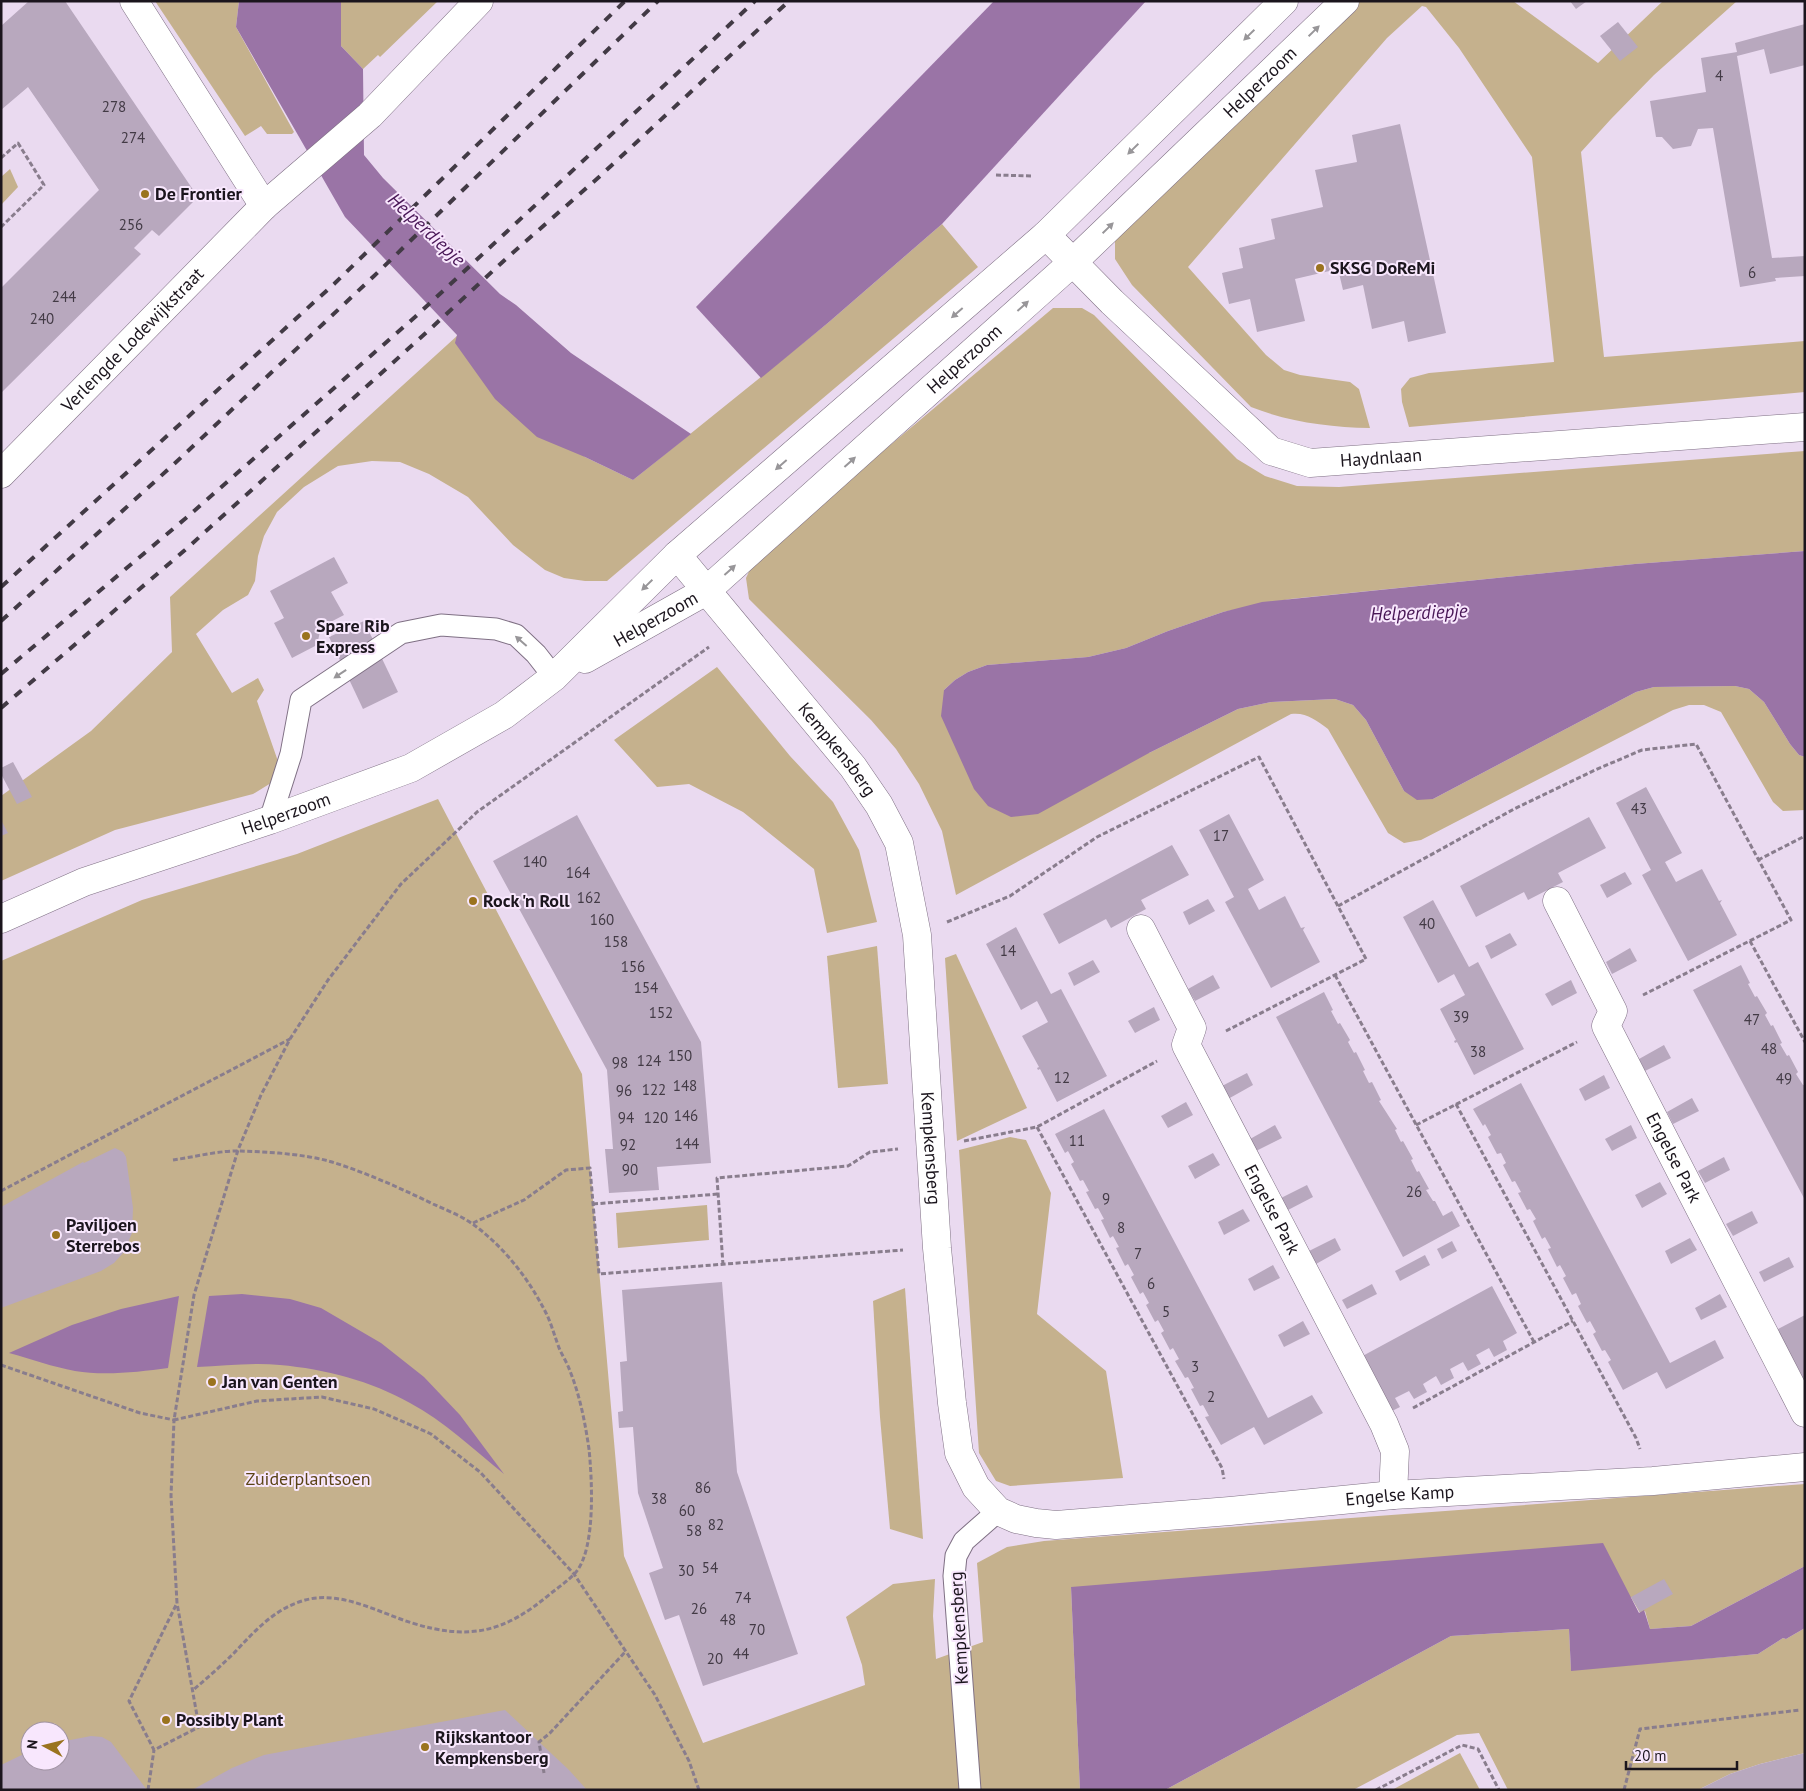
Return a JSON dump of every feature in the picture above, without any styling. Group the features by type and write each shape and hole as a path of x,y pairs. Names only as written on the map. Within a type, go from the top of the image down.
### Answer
{"street":[{"path":"134,1 264,206"},
{"name":"Verlengde Lodewijkstraat","path":"1,474 264,206 370,115 479,1"},
{"name":"Helperzoom","path":"1,919 84,882 270,820 411,768 504,715 554,676 677,555 1046,234 1284,1"},
{"name":"Helperzoom","path":"554,676 706,591 1073,262 1345,1"},
{"name":"Haydnlaan","path":"1046,234 1112,302 1271,451 1310,463 1805,427"},
{"name":"Kempkensberg","path":"677,555 853,767 879,805 899,843 917,934 937,1248 958,1453 976,1487 998,1511"},
{"name":"Engelse Park","path":"1557,901 1610,1019 1805,1413"},
{"name":"Engelse Park","path":"1141,929 1192,1028 1186,1045 1384,1424 1395,1451 1393,1495"},
{"name":"Engelse Kamp","path":"998,1511 1016,1519 1056,1524 1230,1511 1393,1495 1653,1481 1805,1467"}],"lane":[{"path":"270,820 291,754 301,700 401,633 441,625 496,629 516,635 536,654 554,676"},
{"name":"Kempkensberg","path":"970,1790 954,1576 956,1556 964,1541 998,1511"}],"path":[{"path":"1,158 18,143 44,185 1,227"},
{"path":"996,175 1032,176"},
{"path":"154,1750 199,1727 176,1603 171,1496 174,1420 194,1295 238,1150 261,1095 290,1039 328,980 401,884 477,812 736,628"},
{"path":"1338,906 1514,809 1642,750 1696,744 1791,920 1750,940 1416,1125"},
{"path":"1758,860 1805,836"},
{"path":"1750,940 1805,1042"},
{"path":"1335,975 1534,1342"},
{"path":"1,1191 290,1039"},
{"path":"1456,1104 1636,1438 1653,1481"},
{"path":"1037,1127 1222,1468 1230,1511"},
{"path":"173,1160 238,1150 302,1156 330,1162 388,1182 473,1223 505,1253 528,1281 547,1315 579,1395 586,1425 591,1468 592,1514 583,1562 574,1574 536,1606 514,1620 488,1630 464,1632 414,1623 357,1603 318,1597 300,1601 267,1620 192,1691"},
{"path":"473,1223 524,1200 566,1170 590,1168 599,1274 937,1248"},
{"path":"723,1265 717,1178 802,1171"},
{"path":"594,1204 718,1194"},
{"path":"1384,1424 1573,1321"},
{"path":"1,1365 140,1414 174,1420 257,1401 322,1397 374,1409 431,1434 480,1472 574,1574 655,1695 689,1761 699,1790"},
{"path":"148,1790 154,1750 129,1701 176,1603"},
{"path":"544,1773 539,1742 550,1733 626,1651"},
{"path":"1624,1790 1640,1729 1800,1710"},
{"path":"1376,1790 1462,1745 1478,1749 1499,1790"}],"green space":[{"path":"155,1 239,1 236,27 294,132 292,134 267,134 261,126 245,136"},
{"path":"341,1 438,1 380,57 378,55 363,69 341,46"},
{"path":"1342,1 1513,1 1598,63 1663,1 1737,1 1654,75 1581,152 1604,357 1805,341 1805,392 1409,427 1402,402 1401,389 1410,378 1429,373 1554,362 1532,157 1459,48 1426,7 1422,6 1387,38 1188,267 1266,355 1284,370 1300,375 1350,382 1359,389 1370,428 1309,423 1251,407 1132,285 1115,259 1115,238"},
{"path":"10,169 18,187 1,205 1,177"},
{"path":"942,224 978,267 607,581 585,581 564,578 545,570 513,545 468,497 429,474 400,462 372,461 338,466 304,487 277,512 264,536 258,556 255,581 248,595 223,610 196,634 232,693 258,678 264,690 257,701 280,767 271,783 253,794 115,830 1,881 1,796 91,731 172,652 170,597 458,335 585,457 633,480 829,322"},
{"path":"1053,308 1082,308 1094,315 1237,459 1265,476 1297,486 1339,487 1805,451 1805,551 1635,564 1290,599 1223,612 1126,648 1088,657 987,665 968,672 944,690 1149,753 1238,709 1271,702 1335,699 1353,705 1366,720 1404,791 1433,799 1636,692 1654,687 1735,686 1749,689 1764,702 1790,744 1799,755 1805,757 1805,810 1783,811 1773,802 1721,712 1704,705 1689,705 1673,710 1421,840 1404,843 1388,833 1328,729 1306,715 1291,714 956,895 942,831 919,784 896,749 871,720 749,599 746,578 755,559"},
{"path":"717,667 790,756 833,802 859,850 877,922 827,933 814,869 743,812 689,784 657,787 614,740"},
{"name":"Zuiderplantsoen","path":"438,799 582,1074 624,1556 703,1743 865,1685 862,1665 846,1617 893,1584 935,1579 933,1616 936,1659 983,1642 977,1563 1007,1547 1044,1541 1805,1484 1805,1566 1691,1626 1650,1629 1645,1611 1640,1613 1631,1597 1071,1587 1080,1790 1,1790 1,961 142,900 297,854"},
{"path":"877,946 888,1084 838,1088 827,956"},
{"path":"956,954 1027,1108 957,1141 945,958"},
{"path":"1010,1137 1026,1140 1051,1193 1037,1314 1106,1371 1123,1478 1010,1486 996,1481 979,1453 959,1150"},
{"path":"707,1205 709,1240 618,1248 616,1213"},
{"path":"905,1288 923,1539 890,1529 880,1417 873,1301"},
{"path":"1805,1628 1805,1753 1760,1764 1730,1774 1698,1790 1508,1790 1479,1733 1457,1735 1353,1790 1165,1790 1451,1636 1569,1629 1571,1670 1758,1654 1783,1638 1786,1639"},
{"path":"1460,1753 1480,1790 1392,1790"}],"water":[{"name":"Helperdiepje","path":"239,1 341,1 341,46 363,69 364,155 383,178 500,294 516,305 571,353 691,434 633,480 537,437 495,399 455,343 457,335 345,217 236,27"},
{"path":"994,1 1146,1 942,224 761,378 696,307"},
{"name":"Helperdiepje","path":"1805,551 1805,757 1799,755 1764,702 1749,689 1735,686 1654,687 1636,692 1433,799 1417,800 1404,791 1366,720 1353,705 1335,699 1271,702 1238,709 1149,753 1038,814 1011,817 988,806 974,789 941,716 944,690 968,672 987,665 1088,657 1126,648 1223,612 1262,602 1635,564"},
{"path":"242,1294 290,1299 321,1308 381,1343 424,1377 460,1415 504,1474 447,1427 423,1410 395,1395 364,1382 331,1373 270,1364 197,1367 209,1296"},
{"path":"179,1296 168,1368 122,1373 75,1371 9,1353 72,1325 121,1309"},
{"path":"1603,1543 1639,1613 1644,1610 1650,1629 1691,1626 1805,1566 1805,1628 1786,1639 1783,1638 1758,1654 1571,1671 1569,1629 1451,1636 1165,1790 1080,1790 1071,1587"}],"building":[{"name":"De Frontier","path":"29,1 65,1 198,197 159,236 152,230 134,248 141,254 1,393 1,288 99,190 28,87 1,110 1,26"},
{"path":"1570,1 1587,1 1576,9"},
{"path":"1618,22 1638,47 1620,61 1600,36"},
{"path":"1805,24 1805,65 1770,74 1764,49 1737,56 1772,258 1805,256 1805,276 1775,278 1776,281 1740,287 1713,128 1698,129 1691,146 1673,149 1662,137 1656,137 1650,101 1706,92 1701,58 1737,52 1735,43"},
{"path":"1400,124 1446,333 1408,342 1404,321 1372,329 1363,285 1343,290 1338,269 1295,279 1305,321 1257,332 1250,299 1229,304 1222,273 1243,268 1239,248 1275,239 1271,219 1323,207 1315,170 1357,162 1352,135"},
{"path":"334,557 348,583 331,592 344,615 321,627 317,645 292,658 274,623 284,618 270,591"},
{"path":"364,621 398,692 363,709 329,637"},
{"path":"13,762 32,797 17,804 1,774 1,768"},
{"path":"1646,787 1682,853 1665,862 1676,882 1702,869 1719,901 1722,900 1720,903 1737,935 1688,961 1642,875 1651,870 1616,803"},
{"path":"1229,814 1264,880 1248,889 1259,910 1285,896 1301,928 1305,927 1303,930 1320,962 1271,988 1225,902 1234,897 1199,830"},
{"path":"577,815 701,1042 711,1163 657,1167 659,1190 609,1193 605,1149 613,1149 607,1070 493,861"},
{"path":"1589,817 1606,848 1558,873 1563,882 1528,900 1524,892 1476,917 1460,886"},
{"path":"1,820 8,833 1,836"},
{"path":"1172,845 1189,875 1141,900 1146,909 1111,928 1106,919 1059,944 1043,914"},
{"path":"1625,872 1632,884 1607,898 1600,885"},
{"path":"1208,899 1215,911 1189,925 1183,912"},
{"path":"1433,900 1469,967 1478,962 1524,1049 1474,1075 1457,1042 1455,1043 1454,1041 1456,1040 1440,1009 1465,995 1454,974 1438,983 1403,917"},
{"path":"1016,927 1051,994 1061,989 1107,1076 1057,1102 1040,1069 1038,1070 1037,1068 1039,1067 1022,1036 1048,1022 1037,1001 1021,1010 986,944"},
{"path":"1510,933 1517,945 1491,959 1485,946"},
{"path":"1630,948 1637,961 1612,974 1606,962"},
{"path":"1093,960 1100,972 1074,986 1068,973"},
{"path":"1741,965 1750,983 1748,984 1767,1013 1765,1015 1771,1026 1773,1025 1782,1043 1780,1044 1787,1056 1789,1055 1798,1072 1796,1074 1803,1085 1805,1085 1805,1200 1693,990"},
{"path":"1213,975 1220,988 1195,1001 1188,989"},
{"path":"1571,980 1577,993 1552,1006 1545,994"},
{"path":"1324,992 1333,1010 1331,1011 1350,1040 1348,1042 1354,1053 1356,1052 1365,1070 1363,1071 1369,1083 1372,1082 1381,1100 1379,1101 1397,1129 1395,1130 1413,1159 1411,1160 1417,1172 1419,1171 1429,1189 1426,1190 1433,1201 1435,1201 1443,1216 1452,1211 1460,1226 1403,1257 1276,1017"},
{"path":"1154,1007 1160,1020 1135,1033 1128,1021"},
{"path":"1664,1045 1671,1058 1645,1071 1639,1059"},
{"path":"1247,1073 1253,1085 1228,1099 1222,1086"},
{"path":"1604,1075 1610,1088 1585,1101 1579,1089"},
{"path":"1521,1083 1670,1363 1715,1340 1724,1358 1666,1389 1657,1372 1623,1390 1608,1362 1611,1360 1605,1350 1602,1351 1593,1334 1596,1332 1590,1321 1587,1323 1578,1306 1581,1304 1576,1293 1572,1295 1563,1278 1566,1276 1560,1265 1557,1267 1548,1249 1551,1248 1545,1237 1542,1239 1533,1221 1536,1219 1530,1209 1527,1210 1518,1193 1521,1192 1515,1181 1512,1182 1503,1165 1506,1163 1501,1153 1497,1154 1488,1137 1491,1135 1473,1109"},
{"path":"1692,1098 1699,1111 1673,1124 1667,1112"},
{"path":"1186,1102 1193,1115 1168,1128 1161,1116"},
{"path":"1104,1109 1268,1418 1312,1395 1323,1413 1264,1445 1254,1427 1221,1445 1205,1417 1209,1416 1203,1405 1200,1406 1191,1389 1194,1388 1188,1377 1185,1378 1175,1361 1179,1359 1173,1348 1170,1350 1161,1333 1164,1331 1158,1320 1155,1322 1146,1305 1149,1303 1143,1292 1140,1294 1131,1277 1134,1275 1128,1264 1125,1266 1116,1248 1119,1247 1113,1236 1110,1238 1101,1220 1104,1219 1098,1208 1095,1209 1086,1192 1089,1191 1083,1180 1080,1181 1071,1164 1074,1162 1068,1151 1065,1153 1055,1134"},
{"path":"1275,1125 1282,1138 1256,1151 1250,1139"},
{"path":"1631,1125 1637,1138 1612,1151 1605,1139"},
{"path":"115,1148 123,1152 126,1157 133,1208 132,1233 124,1252 114,1263 101,1271 1,1308 1,1207 83,1162"},
{"path":"1213,1153 1220,1165 1195,1179 1188,1166"},
{"path":"1724,1157 1730,1170 1705,1183 1698,1171"},
{"path":"1660,1182 1667,1194 1642,1208 1635,1195"},
{"path":"1307,1185 1313,1197 1288,1210 1281,1198"},
{"path":"1243,1209 1250,1221 1224,1235 1218,1222"},
{"path":"1752,1211 1758,1223 1733,1236 1726,1224"},
{"path":"1335,1238 1341,1250 1316,1264 1309,1251"},
{"path":"1690,1238 1697,1250 1671,1264 1665,1251"},
{"path":"1452,1241 1457,1251 1442,1259 1437,1249"},
{"path":"1425,1255 1430,1265 1400,1281 1395,1271"},
{"path":"1789,1257 1794,1267 1764,1282 1759,1272"},
{"path":"1273,1265 1280,1278 1254,1291 1248,1279"},
{"path":"722,1282 737,1472 798,1654 703,1686 679,1615 665,1620 649,1573 663,1568 638,1493 633,1427 619,1428 618,1412 623,1411 620,1362 627,1361 622,1290"},
{"path":"1372,1284 1377,1294 1347,1309 1342,1300"},
{"path":"1492,1286 1517,1333 1503,1341 1507,1350 1494,1357 1489,1348 1476,1355 1481,1364 1468,1371 1463,1362 1450,1369 1454,1378 1441,1385 1436,1376 1423,1384 1427,1392 1414,1399 1409,1391 1395,1398 1400,1407 1386,1414 1357,1359"},
{"path":"1720,1294 1727,1307 1701,1320 1695,1308"},
{"path":"1805,1315 1805,1386 1774,1331"},
{"path":"1303,1321 1310,1334 1284,1347 1278,1335"},
{"path":"1664,1579 1673,1594 1640,1612 1631,1597"},
{"name":"Rijkskantoor Kempkensberg","path":"505,1710 569,1770 587,1790 192,1790 232,1768 264,1755"},
{"path":"91,1736 102,1737 111,1742 147,1790 1,1790 1,1765 20,1756 20,1771 70,1771 70,1740"},
{"path":"1805,1753 1805,1790 1698,1790 1730,1774 1760,1764"}],"railway":[{"path":"1,587 334,284 625,1"},
{"path":"1,621 173,465 374,276 658,1"},
{"path":"1,674 186,518 415,317 755,1"},
{"path":"1,708 185,550 509,256 599,177 789,1"}],"place":[{"name":"De Frontier","path":"145,194"},
{"name":"SKSG DoReMi","path":"1320,268"},
{"name":"Spare Rib Express","path":"306,636"},
{"name":"Rock 'n Roll","path":"473,901"},
{"name":"Paviljoen Sterrebos","path":"56,1235"},
{"name":"Jan van Genten","path":"212,1382"},
{"name":"Possibly Plant","path":"166,1720"},
{"name":"Rijkskantoor Kempkensberg","path":"425,1747"}]}
